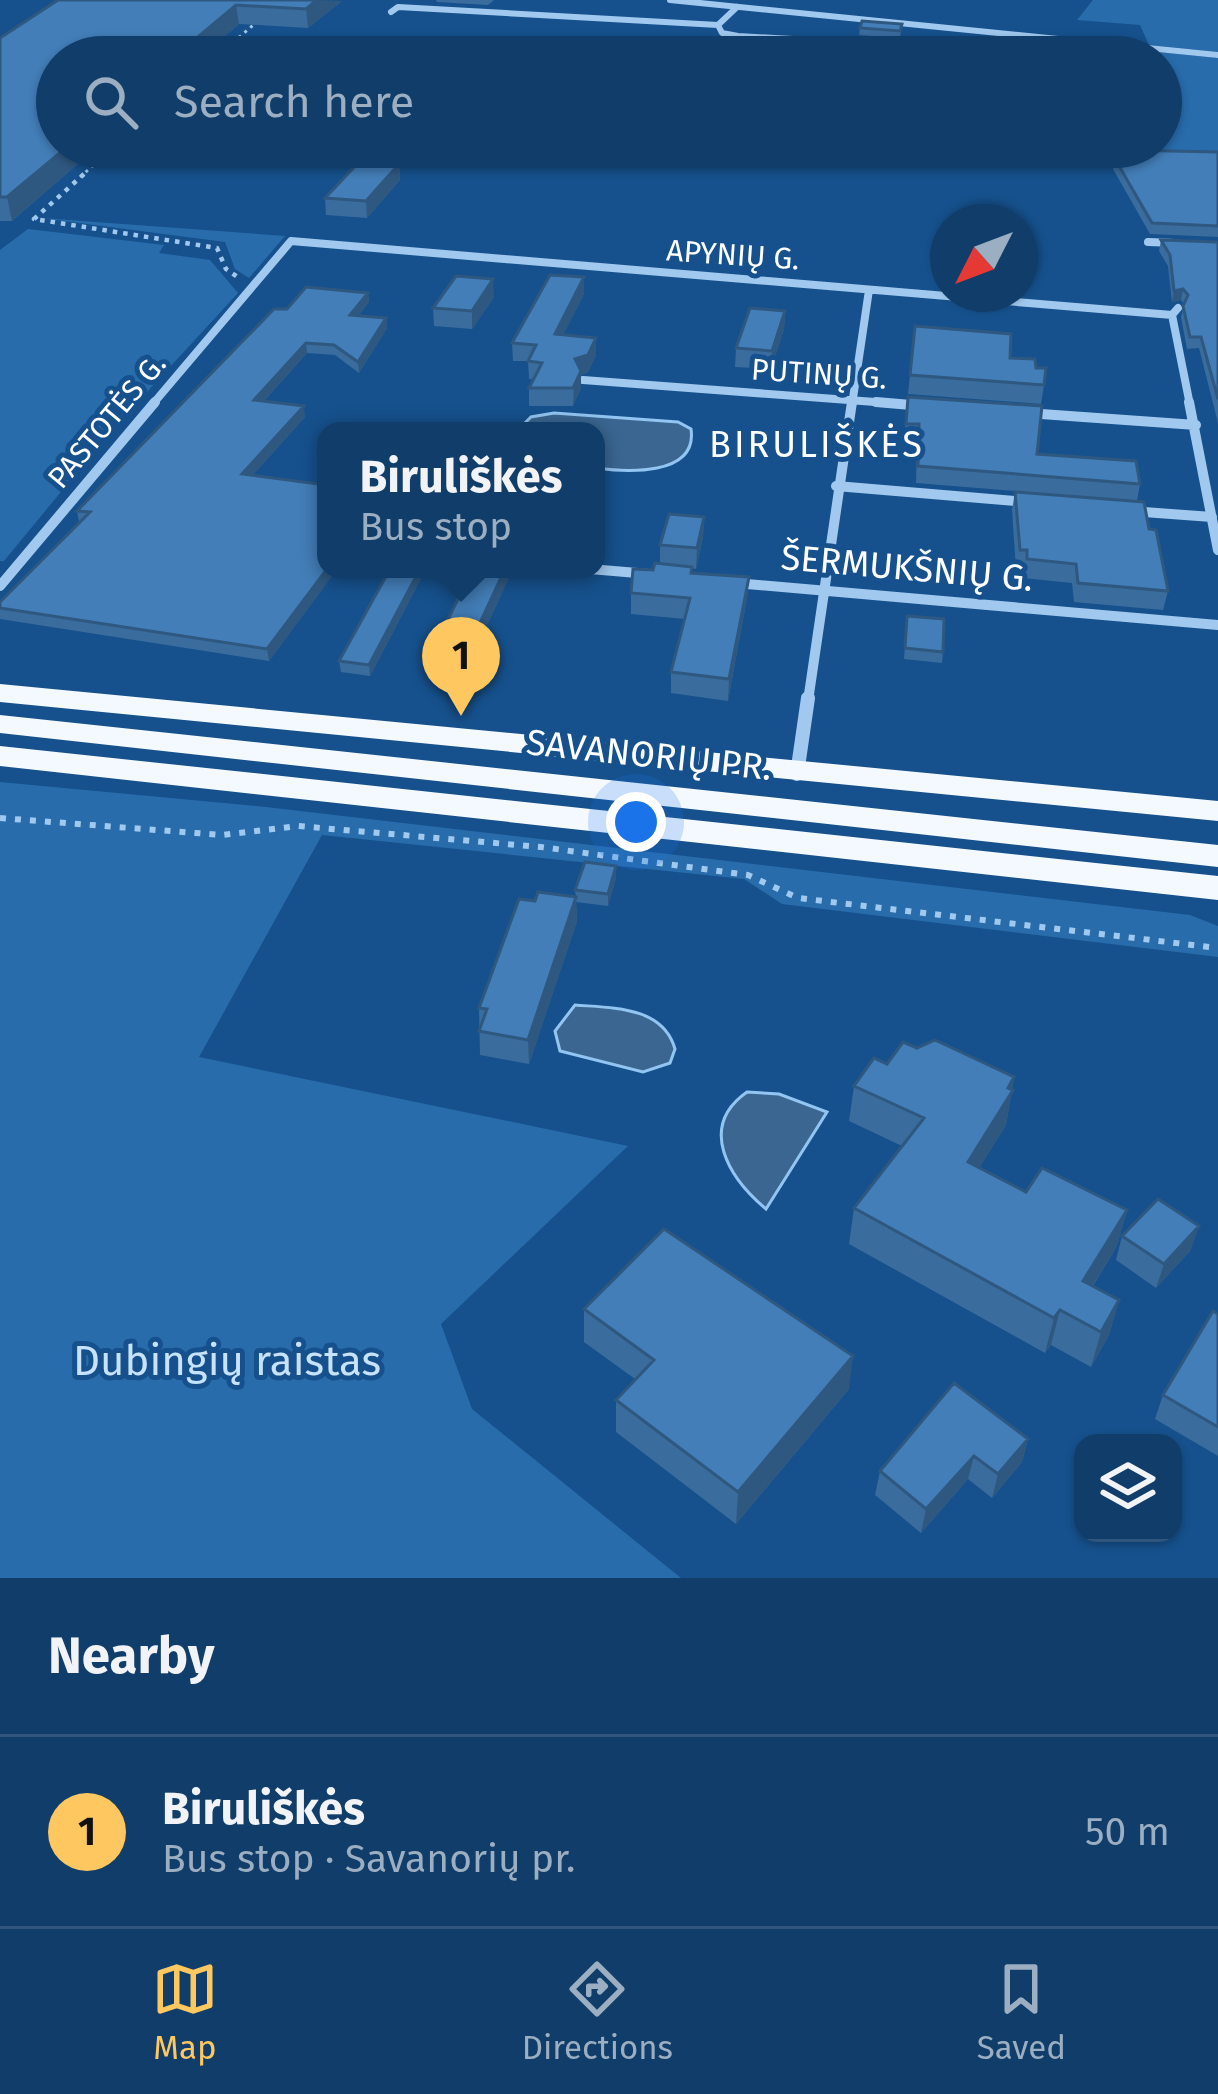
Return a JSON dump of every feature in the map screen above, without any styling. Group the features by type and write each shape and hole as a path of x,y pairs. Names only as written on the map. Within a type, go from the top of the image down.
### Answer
{"highway":[{"path":"0,693 1218,812"},
{"name":"SAVANORIŲ PR.","path":"0,724 1218,856"},
{"name":"SAVANORIŲ PR.","path":"0,756 1218,888"}],"street":[{"path":"670,0 1028,36"},
{"path":"392,12 398,7 718,25 737,7"},
{"path":"718,25 722,34 738,36"},
{"path":"1182,51 1218,55"},
{"name":"PASTOTĖS G.","path":"0,586 291,241"},
{"name":"APYNIŲ G.","path":"291,241 1175,311 1196,425"},
{"path":"1148,242 1189,244"},
{"path":"797,774 836,486 869,290"},
{"name":"PUTINŲ G.","path":"584,380 942,407"},
{"path":"1011,412 1196,425 1218,550"},
{"path":"836,486 1047,504"},
{"path":"1118,509 1212,518"},
{"path":"605,570 659,575"},
{"name":"ŠERMUKŠNIŲ G.","path":"729,582 1218,625"}],"path":[{"path":"241,36 263,17"},
{"path":"91,168 34,219 217,248 226,269 251,288"},
{"path":"0,818 222,835 298,826 541,848 748,875 798,898 1218,948"}],"green space":[{"path":"1093,0 1218,0 1218,52 1182,48 1182,36 1145,36 1140,25 1077,20"},
{"path":"1182,54 1218,58 1218,158 1182,157"},
{"path":"41,218 285,236 249,278 235,269 225,242"},
{"path":"28,229 164,245 159,253 210,260 238,293 0,561 0,250"},
{"name":"Dubingių raistas","path":"0,782 266,807 1190,915 1218,926 1218,957 782,904 744,879 322,835 199,1057 628,1146 441,1324 472,1409 681,1578 0,1578"}],"shaded area":[{"path":"554,413 678,422 691,429 690,445 683,456 657,468 605,469 605,422 526,422"},
{"path":"575,1005 634,1012 660,1024 675,1049 670,1063 643,1072 560,1051 555,1031"},
{"path":"747,1092 779,1094 827,1112 766,1209 740,1183 721,1136 732,1106"}],"building":[{"path":"58,0 317,0 306,9 236,5 199,36 36,36 36,168 42,168 7,197 0,197 0,38"},
{"path":"862,21 902,24 900,31 860,28"},
{"path":"1182,151 1218,152 1218,226 1152,223 1120,168 1182,168"},
{"path":"353,168 395,168 366,201 325,198"},
{"path":"1161,240 1218,242 1218,399 1201,337 1190,337 1183,306 1188,295 1183,289 1174,291 1170,255"},
{"path":"550,275 584,277 555,334 596,338 588,355 575,359 581,371 573,388 529,388 542,363 528,361 536,345 512,343"},
{"path":"456,276 493,279 472,311 433,308"},
{"path":"306,287 368,293 350,315 386,318 358,362 334,345 306,343 254,400 304,406 242,474 317,484 320,578 267,649 0,608 0,602 90,512 77,511 274,309 287,309"},
{"path":"750,308 785,311 772,351 736,348"},
{"path":"915,326 1011,334 1010,358 1035,359 1036,368 1046,368 1044,385 910,375"},
{"path":"908,397 1042,406 1037,454 1136,461 1140,484 918,466 919,424 906,424"},
{"path":"1015,492 1144,502 1149,529 1156,530 1168,591 1078,583 1076,564 1027,559 1027,550 1020,550"},
{"path":"669,514 704,517 697,548 660,545"},
{"path":"655,563 692,567 691,573 749,577 729,679 671,672 690,598 631,593 633,569 653,570"},
{"path":"385,578 415,578 369,665 339,661"},
{"path":"468,578 501,578 467,651 434,647"},
{"path":"907,616 944,619 943,652 905,648"},
{"path":"585,862 616,866 608,894 575,890"},
{"path":"538,892 576,897 528,1040 479,1031 487,1009 479,1008 519,899 535,901"},
{"path":"935,1040 1014,1077 1008,1088 1013,1090 968,1162 1026,1192 1042,1168 1127,1210 1083,1281 1119,1300 1101,1332 1060,1310 1054,1318 854,1208 924,1118 854,1086 874,1058 887,1064 903,1042 917,1048"},
{"path":"1158,1199 1199,1226 1164,1264 1122,1236"},
{"path":"664,1229 853,1356 738,1492 616,1400 654,1360 584,1309"},
{"path":"1213,1311 1218,1314 1218,1427 1163,1395"},
{"path":"954,1383 1028,1439 998,1474 974,1456 926,1509 880,1471"}],"place":[{"name":"Biruliškės","path":"461,716"}],"district":[{"name":"BIRULIŠKĖS","path":"817,445"}]}
